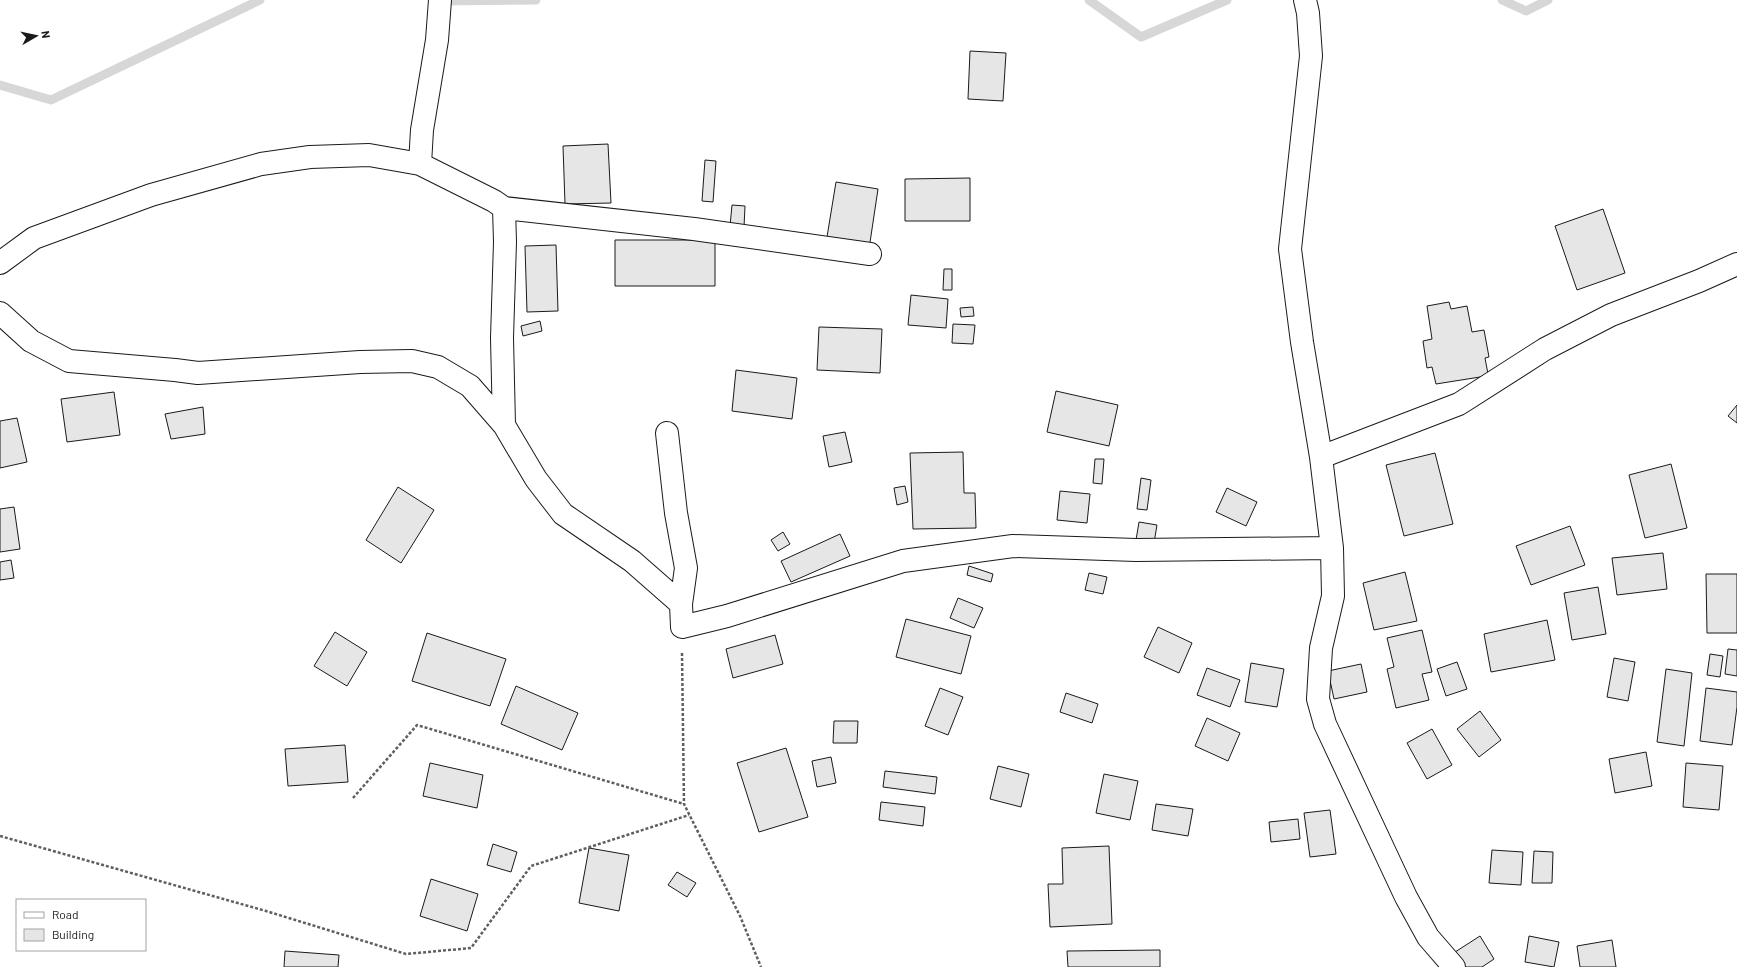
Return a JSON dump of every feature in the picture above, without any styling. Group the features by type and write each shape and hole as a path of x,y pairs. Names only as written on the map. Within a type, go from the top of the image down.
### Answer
{"street":[{"path":"420,164 422,130 437,40 440,0"},
{"path":"1305,0 1308,13 1311,56 1290,249 1302,342 1321,457 1332,548 1332,596 1321,648 1318,699 1325,724 1406,897 1428,937 1454,967"},
{"path":"0,263 34,238 151,195 261,164 310,157 368,155 420,164 494,201 504,208 694,229 870,254"},
{"path":"504,208 505,242 502,338 504,425"},
{"path":"1321,457 1459,404 1545,349 1611,315 1699,281 1737,264"},
{"path":"0,313 31,341 69,361 175,370 198,374 360,362 412,361 438,367 470,386 504,425 536,479 563,514 632,561 681,604"},
{"path":"667,433 676,513 686,568 681,604 682,627 727,616 903,561 1013,546 1136,550 1332,548"}],"path":[{"path":"682,627 684,804 740,916 761,967"},
{"path":"352,798 417,725 684,804"},
{"path":"0,836 266,911 406,954 471,948 531,866 689,815"}],"building":[{"path":"970,51 1006,53 1003,101 968,99"},
{"path":"608,144 611,203 565,204 563,146"},
{"path":"705,160 716,161 713,202 702,201"},
{"path":"970,178 970,221 905,221 905,179"},
{"path":"836,182 878,189 869,249 826,243"},
{"path":"732,205 745,206 744,227 730,226"},
{"path":"1603,209 1625,273 1577,290 1555,226"},
{"path":"615,240 715,240 715,286 615,286"},
{"path":"556,245 558,311 527,312 525,246"},
{"path":"944,269 952,269 952,290 943,290"},
{"path":"911,295 948,299 946,328 908,325"},
{"path":"1449,302 1451,309 1467,306 1472,332 1484,330 1489,357 1485,358 1488,374 1480,377 1436,384 1432,367 1427,368 1423,341 1432,339 1427,306"},
{"path":"973,307 974,316 961,317 960,308"},
{"path":"540,321 542,331 523,336 521,326"},
{"path":"953,324 975,325 973,344 952,343"},
{"path":"819,327 882,329 880,373 817,370"},
{"path":"736,370 797,378 792,419 732,411"},
{"path":"1056,391 1118,405 1109,446 1047,432"},
{"path":"114,392 120,435 67,442 61,399"},
{"path":"1737,405 1737,423 1728,416"},
{"path":"203,407 205,434 171,439 165,414"},
{"path":"17,418 27,462 0,468 0,421"},
{"path":"845,432 852,462 829,467 823,436"},
{"path":"963,452 964,493 975,493 976,528 913,529 910,453"},
{"path":"1435,453 1453,524 1404,536 1386,465"},
{"path":"1095,459 1104,459 1102,484 1093,483"},
{"path":"1671,464 1687,528 1645,538 1629,475"},
{"path":"1141,478 1151,480 1147,510 1137,509"},
{"path":"905,486 908,502 897,505 894,488"},
{"path":"398,487 434,510 401,563 366,540"},
{"path":"1227,488 1257,502 1246,526 1216,512"},
{"path":"1060,491 1090,494 1087,523 1057,520"},
{"path":"14,507 20,549 0,552 0,509"},
{"path":"1139,522 1157,525 1154,543 1136,540"},
{"path":"1570,526 1585,565 1531,585 1516,546"},
{"path":"783,532 790,544 778,551 771,540"},
{"path":"840,534 850,556 791,582 781,561"},
{"path":"1663,553 1667,589 1617,595 1612,558"},
{"path":"11,560 14,578 0,580 0,562"},
{"path":"969,566 993,574 991,582 967,575"},
{"path":"1405,572 1417,621 1374,630 1363,583"},
{"path":"1089,573 1107,577 1103,594 1085,590"},
{"path":"1706,574 1737,574 1737,633 1707,633"},
{"path":"1598,587 1606,634 1572,640 1564,593"},
{"path":"958,598 983,608 974,628 950,618"},
{"path":"906,619 971,636 961,674 896,657"},
{"path":"1547,620 1555,660 1491,672 1484,634"},
{"path":"1158,627 1192,643 1179,673 1144,657"},
{"path":"1422,630 1432,672 1422,674 1429,700 1396,708 1387,669 1394,667 1387,638"},
{"path":"335,632 367,652 347,686 314,666"},
{"path":"427,633 506,659 490,706 412,681"},
{"path":"775,635 783,664 733,678 726,649"},
{"path":"1728,649 1737,650 1737,676 1725,674"},
{"path":"1710,654 1723,656 1720,677 1707,675"},
{"path":"1614,658 1635,662 1628,701 1607,697"},
{"path":"1457,662 1467,689 1446,696 1437,669"},
{"path":"1251,663 1284,669 1277,707 1245,702"},
{"path":"1361,664 1367,692 1334,699 1328,671"},
{"path":"1207,668 1240,680 1230,707 1197,695"},
{"path":"1666,669 1692,673 1684,746 1657,742"},
{"path":"516,686 578,713 562,750 501,724"},
{"path":"940,688 963,697 948,735 925,726"},
{"path":"1706,688 1737,692 1737,707 1732,745 1700,741"},
{"path":"1066,693 1098,704 1092,723 1060,712"},
{"path":"1480,711 1501,740 1479,757 1457,729"},
{"path":"1207,718 1240,733 1228,761 1195,746"},
{"path":"834,721 858,721 857,743 833,743"},
{"path":"1432,729 1452,765 1427,779 1407,743"},
{"path":"345,745 348,782 288,786 285,749"},
{"path":"786,748 808,817 759,832 737,763"},
{"path":"1646,752 1652,786 1615,793 1609,759"},
{"path":"831,757 836,783 817,787 812,761"},
{"path":"430,763 483,775 477,808 423,796"},
{"path":"1686,763 1723,766 1719,810 1683,807"},
{"path":"998,766 1029,774 1021,807 990,799"},
{"path":"885,771 937,777 935,794 883,787"},
{"path":"1104,774 1138,781 1130,820 1096,813"},
{"path":"881,802 925,807 923,826 879,820"},
{"path":"1156,804 1193,809 1188,836 1152,830"},
{"path":"1330,810 1336,854 1310,857 1304,813"},
{"path":"1298,819 1300,839 1271,842 1269,822"},
{"path":"493,844 517,852 511,872 487,865"},
{"path":"1109,846 1112,924 1050,927 1048,884 1063,884 1062,848"},
{"path":"589,848 629,855 619,911 579,903"},
{"path":"1492,850 1523,852 1521,885 1489,883"},
{"path":"1534,851 1553,852 1552,883 1532,883"},
{"path":"677,872 696,883 687,897 668,885"},
{"path":"431,879 478,894 467,931 420,916"},
{"path":"1480,936 1494,959 1482,967 1460,967 1452,954"},
{"path":"1529,936 1559,942 1554,967 1525,962"},
{"path":"1612,940 1616,967 1580,967 1577,946"},
{"path":"1160,950 1160,967 1068,967 1067,951"},
{"path":"285,951 339,955 338,967 284,967"}],"waterway":[{"path":"0,85 51,100 260,0"},
{"path":"440,1 536,0"},
{"path":"1089,0 1141,37 1227,0"},
{"path":"1502,0 1526,11 1548,0"}]}
